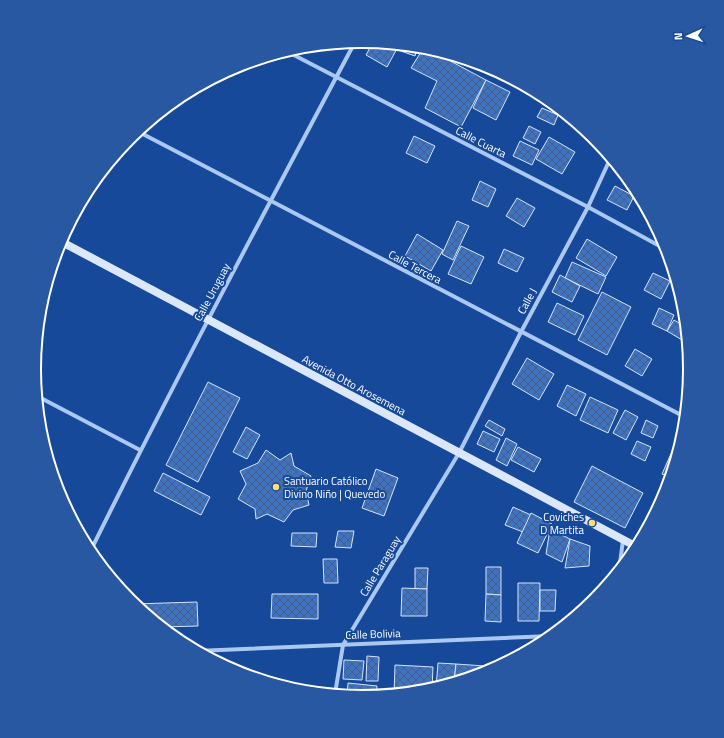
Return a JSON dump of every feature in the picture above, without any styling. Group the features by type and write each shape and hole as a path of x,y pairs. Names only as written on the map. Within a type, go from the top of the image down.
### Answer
{"main road":[{"name":"Avenida Otto Arosemena","path":"66,244 631,544"}],"street":[{"name":"Calle Uruguay","path":"94,545 140,450 351,49"},
{"name":"Calle Cuarta","path":"294,55 588,207 659,246"},
{"name":"Calle Tercera","path":"143,134 680,414"},
{"name":"Calle J","path":"459,453 521,332 588,207 608,164"},
{"path":"43,399 140,450"},
{"name":"Calle Paraguay","path":"336,689 343,645 459,453"},
{"path":"621,559 623,540"},
{"name":"Calle Bolivia","path":"208,651 539,637"}],"building":[{"path":"370,48 396,50 387,67 366,55"},
{"path":"400,51 416,53 415,56"},
{"path":"420,53 425,54 449,60 486,80 461,127 425,108 437,81 411,68"},
{"path":"486,80 510,92 496,120 473,108"},
{"path":"542,108 558,115 554,125 537,117"},
{"path":"529,126 541,132 535,144 523,138"},
{"path":"414,136 435,146 427,163 406,153"},
{"path":"549,137 575,152 562,174 536,159"},
{"path":"520,141 539,150 532,165 513,156"},
{"path":"480,181 496,189 488,207 472,200"},
{"path":"615,186 631,194 633,198 627,210 607,200"},
{"path":"517,198 535,208 524,227 506,216"},
{"path":"457,221 469,226 453,260 442,254"},
{"path":"417,234 443,250 431,271 405,256"},
{"path":"587,239 617,257 606,276 576,258"},
{"path":"461,246 484,257 471,284 448,274"},
{"path":"504,249 524,258 517,272 498,263"},
{"path":"572,262 606,277 598,294 565,278"},
{"path":"653,273 670,281 661,299 644,290"},
{"path":"560,275 580,286 572,302 552,292"},
{"path":"602,292 631,307 607,355 578,340"},
{"path":"557,303 584,316 575,335 548,322"},
{"path":"659,308 674,315 667,331 652,324"},
{"path":"674,320 679,323 681,340 667,331"},
{"path":"635,349 652,359 642,376 625,366"},
{"path":"527,358 554,374 539,400 512,384"},
{"path":"208,382 240,398 198,482 166,465"},
{"path":"567,385 586,394 576,416 557,406"},
{"path":"590,397 618,410 608,433 580,420"},
{"path":"625,410 638,417 626,440 613,433"},
{"path":"489,420 505,429 502,436 485,426"},
{"path":"646,420 658,426 653,438 641,433"},
{"path":"246,427 260,435 247,459 233,452"},
{"path":"483,431 500,439 494,452 477,444"},
{"path":"506,438 517,444 507,466 496,460"},
{"path":"637,441 651,447 645,461 631,454"},
{"path":"518,447 541,459 534,472 511,460"},
{"name":"Santuario Católico Divino Niño | Quevedo","path":"266,450 280,460 291,453 294,466 311,476 306,491 309,505 293,510 284,522 267,514 256,519 255,509 238,499 246,484 240,471 258,463"},
{"path":"672,450 665,475 662,474"},
{"path":"592,466 643,493 625,528 574,502"},
{"path":"376,469 398,478 384,516 362,508"},
{"path":"163,473 210,497 201,515 154,491"},
{"path":"513,507 531,515 523,532 505,525"},
{"path":"531,513 552,524 538,553 517,543"},
{"path":"550,529 570,539 562,562 546,554"},
{"path":"338,531 354,531 351,548 335,547"},
{"path":"292,533 317,533 316,547 291,546"},
{"path":"570,539 590,546 589,566 565,568"},
{"path":"323,559 337,559 338,583 324,583"},
{"path":"486,567 501,567 501,595 486,594"},
{"path":"415,568 428,568 427,589 415,589"},
{"path":"518,583 540,583 539,621 518,621"},
{"path":"402,588 427,589 427,616 401,616"},
{"path":"540,590 556,590 555,611 540,611"},
{"path":"272,594 318,594 318,619 271,618"},
{"path":"486,594 501,595 501,622 485,621"},
{"path":"197,602 198,626 171,627 143,604"},
{"path":"367,656 379,657 378,681 366,681"},
{"path":"344,660 364,661 362,680 343,679"},
{"path":"438,663 456,664 455,676 437,681"},
{"path":"456,664 485,666 465,673 455,676"},
{"path":"395,665 433,667 432,682 394,688"},
{"path":"348,683 377,686 377,689 348,689"}],"place":[{"name":"Santuario Católico Divino Niño | Quevedo","path":"276,487"},
{"name":"Coviches D Martita","path":"592,523"}]}
